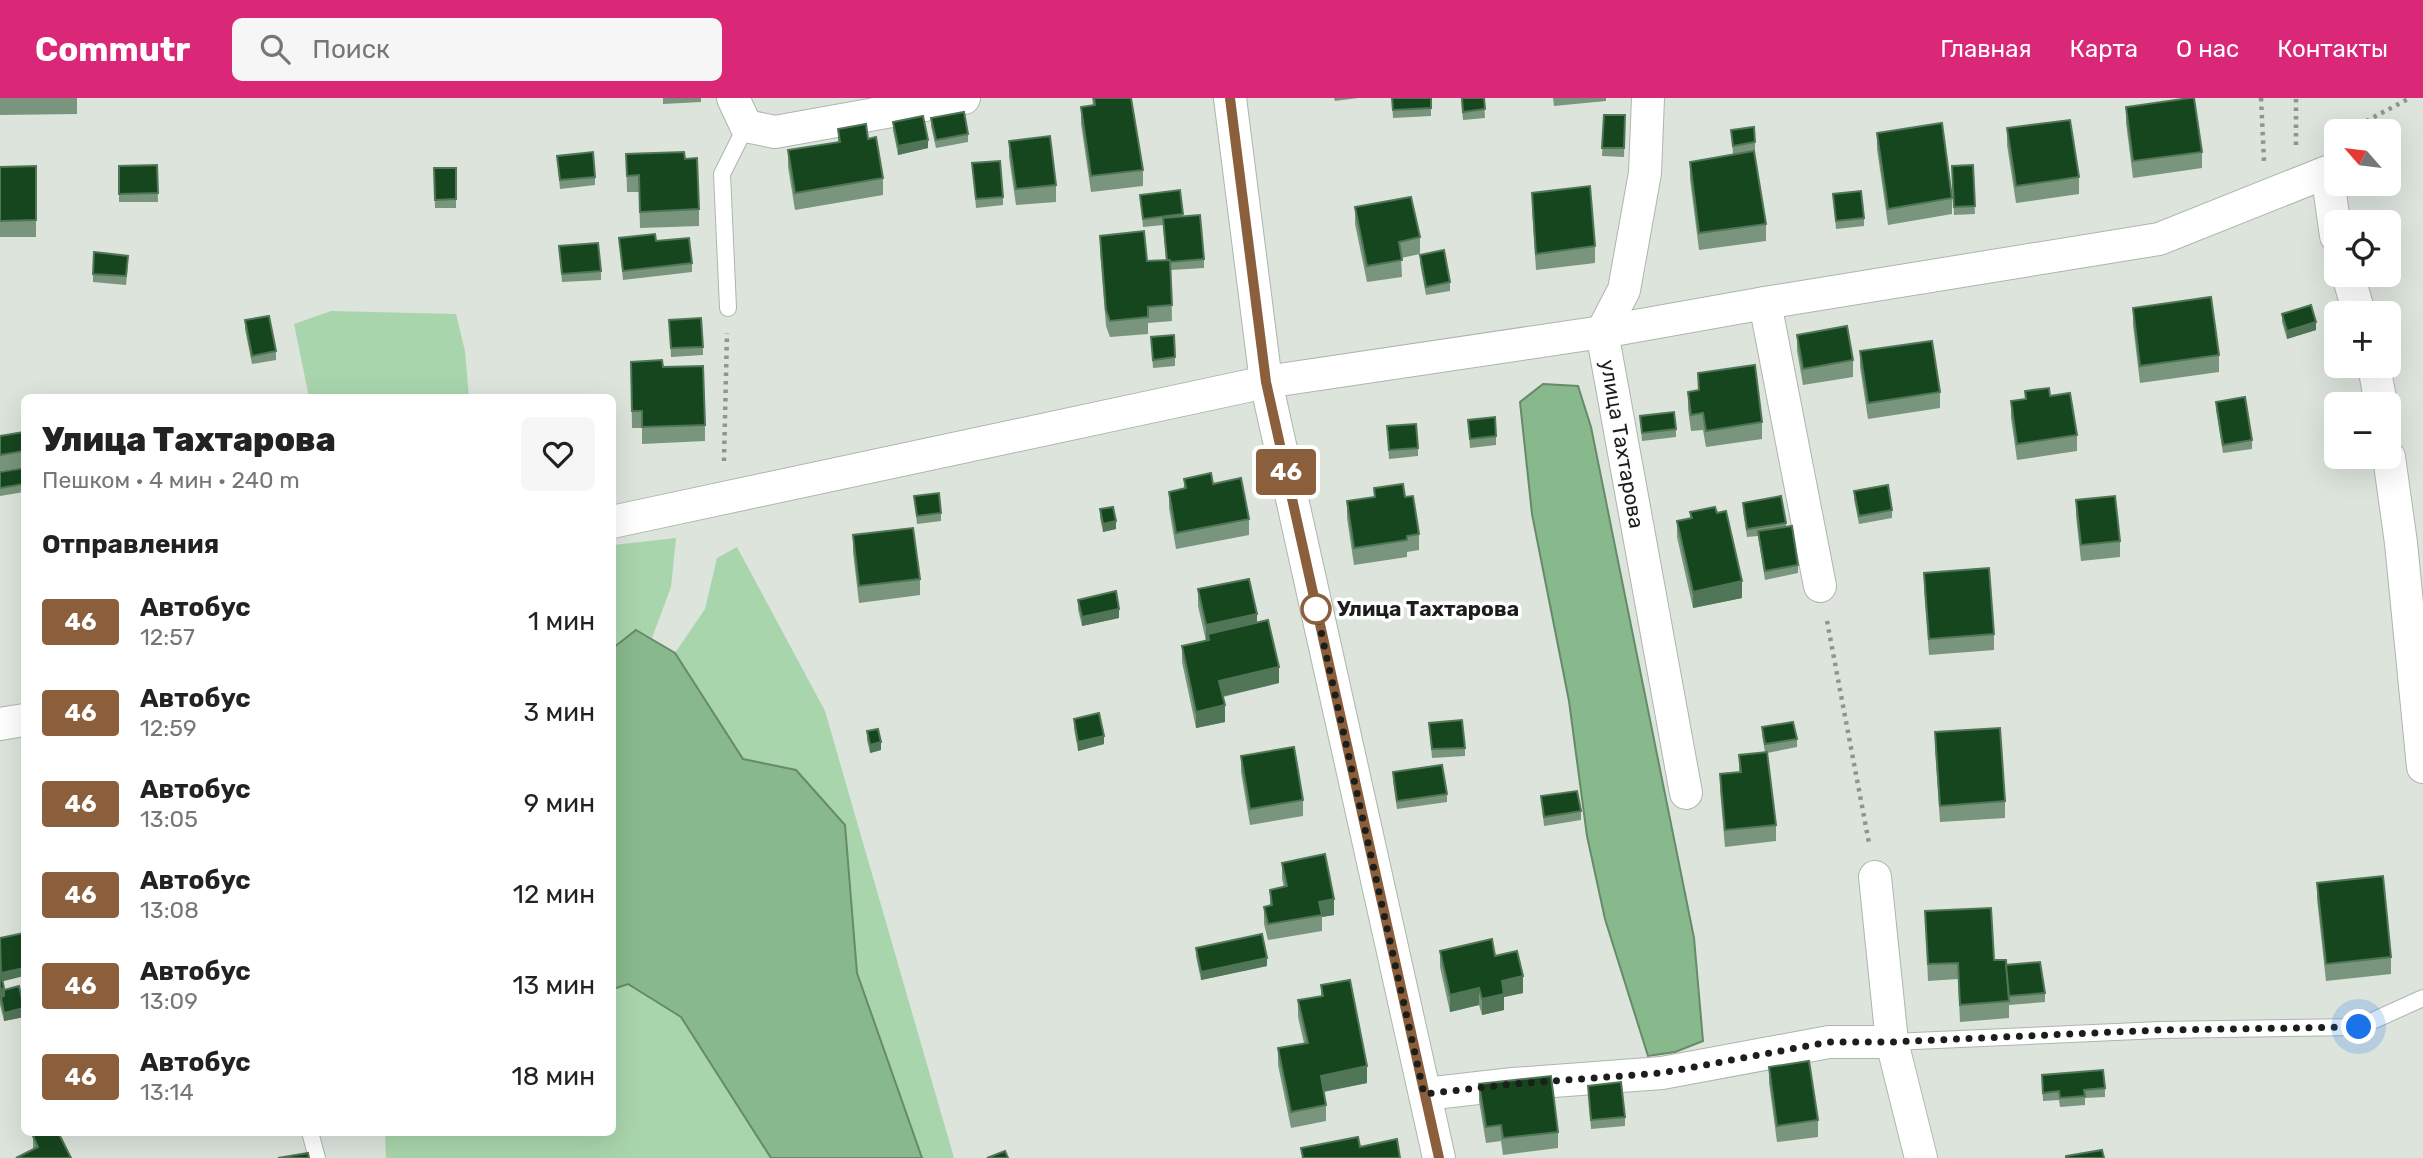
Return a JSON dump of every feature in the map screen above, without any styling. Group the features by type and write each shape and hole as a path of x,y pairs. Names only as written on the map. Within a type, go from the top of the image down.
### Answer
{"street":[{"path":"740,112 775,132 964,98"},
{"path":"1230,98 1266,382 1439,1158"},
{"name":"улица Тахтарова","path":"1648,98 1646,173 1624,290 1602,332 1686,793"},
{"path":"616,521 1266,382 1602,332 2159,239 2328,172 2333,210"},
{"path":"1765,303 1820,586"},
{"path":"2391,469 2401,543 2423,766"},
{"path":"0,724 21,720"},
{"path":"1875,877 1892,1042 1921,1158"},
{"path":"1424,1094 1513,1084 1662,1073 1829,1042 1892,1042"}],"lane":[{"path":"728,308 722,174 740,112"},
{"path":"1892,1042 2160,1030 2359,1027 2423,998"},
{"path":"311,1136 317,1158"}],"path":[{"path":"2261,98 2265,197"},
{"path":"2295,98 2295,185"},
{"path":"2370,119 2410,98"},
{"path":"723,499 728,308"},
{"path":"1820,586 1875,877"}],"shaded area":[{"path":"331,311 456,314 465,351 469,394 308,394 294,324"},
{"path":"1543,384 1578,386 1591,427 1694,938 1703,1041 1675,1052 1648,1056 1605,919 1587,836 1569,701 1532,514 1520,402"},
{"path":"676,538 671,587 652,638 636,630 616,646 616,545"},
{"path":"737,547 825,711 954,1158 922,1158 857,973 845,825 796,770 743,759 675,653 705,609 717,558"},
{"path":"636,630 675,653 743,759 796,770 845,825 857,973 922,1158 771,1158 681,1017 628,984 616,988 616,646"},
{"path":"628,984 681,1017 771,1158 386,1158 385,1136 616,1136 616,988"}],"building":[{"path":"1094,98 1131,98 1143,170 1091,176 1081,107 1095,105"},
{"path":"1392,98 1431,98 1431,108 1393,110"},
{"path":"1462,98 1484,98 1485,109 1463,112"},
{"path":"2194,98 2202,152 2133,161 2126,107"},
{"path":"964,112 968,134 936,140 931,118"},
{"path":"1604,115 1625,115 1624,148 1602,148"},
{"path":"923,116 928,140 898,146 893,122"},
{"path":"2070,120 2079,177 2016,186 2007,128"},
{"path":"1942,123 1952,198 1888,209 1877,133"},
{"path":"866,124 868,139 876,137 883,178 795,193 788,150 840,142 838,129"},
{"path":"1754,127 1755,142 1733,146 1731,130"},
{"path":"1050,136 1056,185 1016,189 1009,141"},
{"path":"1754,151 1766,224 1699,233 1690,162"},
{"path":"593,152 595,177 560,180 557,156"},
{"path":"684,152 685,159 697,158 699,209 640,212 639,175 627,176 626,154"},
{"path":"1000,161 1003,197 976,199 972,163"},
{"path":"157,165 158,193 119,194 119,166"},
{"path":"1973,165 1975,206 1954,207 1952,166"},
{"path":"36,166 36,220 0,221 0,167"},
{"path":"434,168 456,168 456,199 435,200"},
{"path":"1590,186 1595,246 1536,254 1532,193"},
{"path":"1180,190 1183,214 1143,219 1140,195"},
{"path":"1861,191 1864,218 1836,221 1833,194"},
{"path":"1411,197 1420,237 1399,242 1402,260 1367,266 1355,207"},
{"path":"1200,215 1204,259 1167,260 1163,218"},
{"path":"1144,231 1147,261 1170,260 1172,305 1148,307 1148,317 1110,321 1106,310 1100,236"},
{"path":"655,234 656,241 689,238 692,263 623,271 619,238"},
{"path":"598,243 601,271 562,274 559,246"},
{"path":"1444,250 1450,282 1426,287 1420,255"},
{"path":"94,252 128,256 126,276 93,274"},
{"path":"2211,297 2219,355 2140,366 2133,308"},
{"path":"2311,305 2316,322 2287,331 2282,314"},
{"path":"269,316 276,351 252,356 245,320"},
{"path":"701,318 703,347 671,348 669,320"},
{"path":"1847,326 1853,360 1803,369 1797,335"},
{"path":"1174,335 1175,357 1153,360 1151,337"},
{"path":"1932,341 1940,392 1868,403 1860,351"},
{"path":"662,360 663,367 703,366 705,425 642,427 642,411 632,411 631,362"},
{"path":"1755,365 1762,422 1706,431 1703,413 1691,415 1688,392 1699,390 1698,373"},
{"path":"2049,388 2050,396 2070,393 2077,435 2017,444 2011,401 2026,399 2025,391"},
{"path":"2245,397 2252,440 2223,445 2216,402"},
{"path":"1674,412 1676,429 1642,433 1640,416"},
{"path":"1495,417 1496,436 1470,439 1468,420"},
{"path":"1416,424 1418,448 1389,450 1387,426"},
{"path":"21,432 21,452 0,455 0,436"},
{"path":"21,468 21,484 0,488 0,472"},
{"path":"1211,473 1213,484 1241,478 1249,519 1176,533 1169,492 1186,488 1184,479"},
{"path":"1403,484 1405,497 1413,496 1419,534 1407,536 1407,540 1354,548 1347,501 1375,497 1374,488"},
{"path":"1888,485 1892,510 1859,516 1854,491"},
{"path":"939,493 941,513 917,516 914,496"},
{"path":"1781,496 1786,523 1747,529 1743,503"},
{"path":"2115,496 2120,541 2081,545 2076,500"},
{"path":"1113,507 1116,521 1103,524 1100,509"},
{"path":"1715,507 1717,513 1726,511 1742,581 1693,592 1677,521 1692,518 1690,512"},
{"path":"1792,526 1798,565 1765,571 1758,531"},
{"path":"913,528 920,579 859,586 853,535"},
{"path":"1989,568 1994,634 1929,639 1924,573"},
{"path":"1249,579 1257,614 1206,625 1198,589"},
{"path":"1116,591 1119,609 1082,617 1078,600"},
{"path":"1268,620 1279,667 1219,681 1225,705 1196,712 1182,646 1209,640 1208,634"},
{"path":"1099,713 1104,736 1078,742 1074,719"},
{"path":"1462,720 1465,748 1432,749 1429,723"},
{"path":"1793,722 1797,739 1765,744 1762,727"},
{"path":"2000,728 2005,801 1940,806 1935,732"},
{"path":"878,729 881,742 870,745 867,731"},
{"path":"1294,747 1303,800 1250,809 1241,756"},
{"path":"1767,752 1776,825 1725,830 1720,774 1741,772 1739,755"},
{"path":"1442,765 1447,794 1397,801 1393,772"},
{"path":"1577,791 1581,811 1544,817 1541,796"},
{"path":"1325,854 1334,899 1319,902 1322,915 1268,924 1264,907 1272,905 1270,890 1287,886 1282,863"},
{"path":"2383,876 2391,957 2326,964 2317,883"},
{"path":"1991,908 1994,960 2006,960 2009,1001 1960,1005 1958,963 1928,964 1925,911"},
{"path":"21,934 21,969 1,973 0,938"},
{"path":"1262,934 1267,958 1201,972 1196,948"},
{"path":"1492,939 1495,956 1517,951 1523,976 1502,981 1504,994 1482,999 1479,988 1450,995 1440,951"},
{"path":"2040,962 2045,993 2009,996 2006,965"},
{"path":"0,970 4,988 0,989"},
{"path":"1350,980 1367,1066 1321,1076 1326,1105 1291,1112 1278,1048 1308,1043 1298,1000 1323,996 1321,985"},
{"path":"19,986 21,1009 4,1013 1,997 4,996 4,990"},
{"path":"1809,1061 1818,1120 1777,1126 1769,1067"},
{"path":"2103,1070 2105,1088 2084,1090 2085,1096 2060,1098 2059,1091 2043,1093 2042,1075"},
{"path":"1551,1076 1558,1132 1503,1138 1501,1125 1486,1127 1479,1084"},
{"path":"1621,1082 1625,1117 1591,1120 1588,1086"},
{"path":"33,1136 60,1136 71,1158 16,1158 38,1147"},
{"path":"1358,1137 1360,1147 1397,1139 1400,1158 1303,1158 1301,1148"},
{"path":"2102,1150 2104,1158 2066,1158 2066,1156"},
{"path":"1005,1151 1008,1158 987,1158"},
{"path":"308,1153 309,1158 278,1158"}],"bus line":[{"name":"46","path":"1230,98 1266,382 1439,1158"}],"place":[{"name":"Улица Тахтарова","path":"1316,609"}],"route":[{"path":"1316,609 1424,1094 1513,1084 1662,1073 1829,1042 1892,1042 2160,1030 2359,1027"}]}
